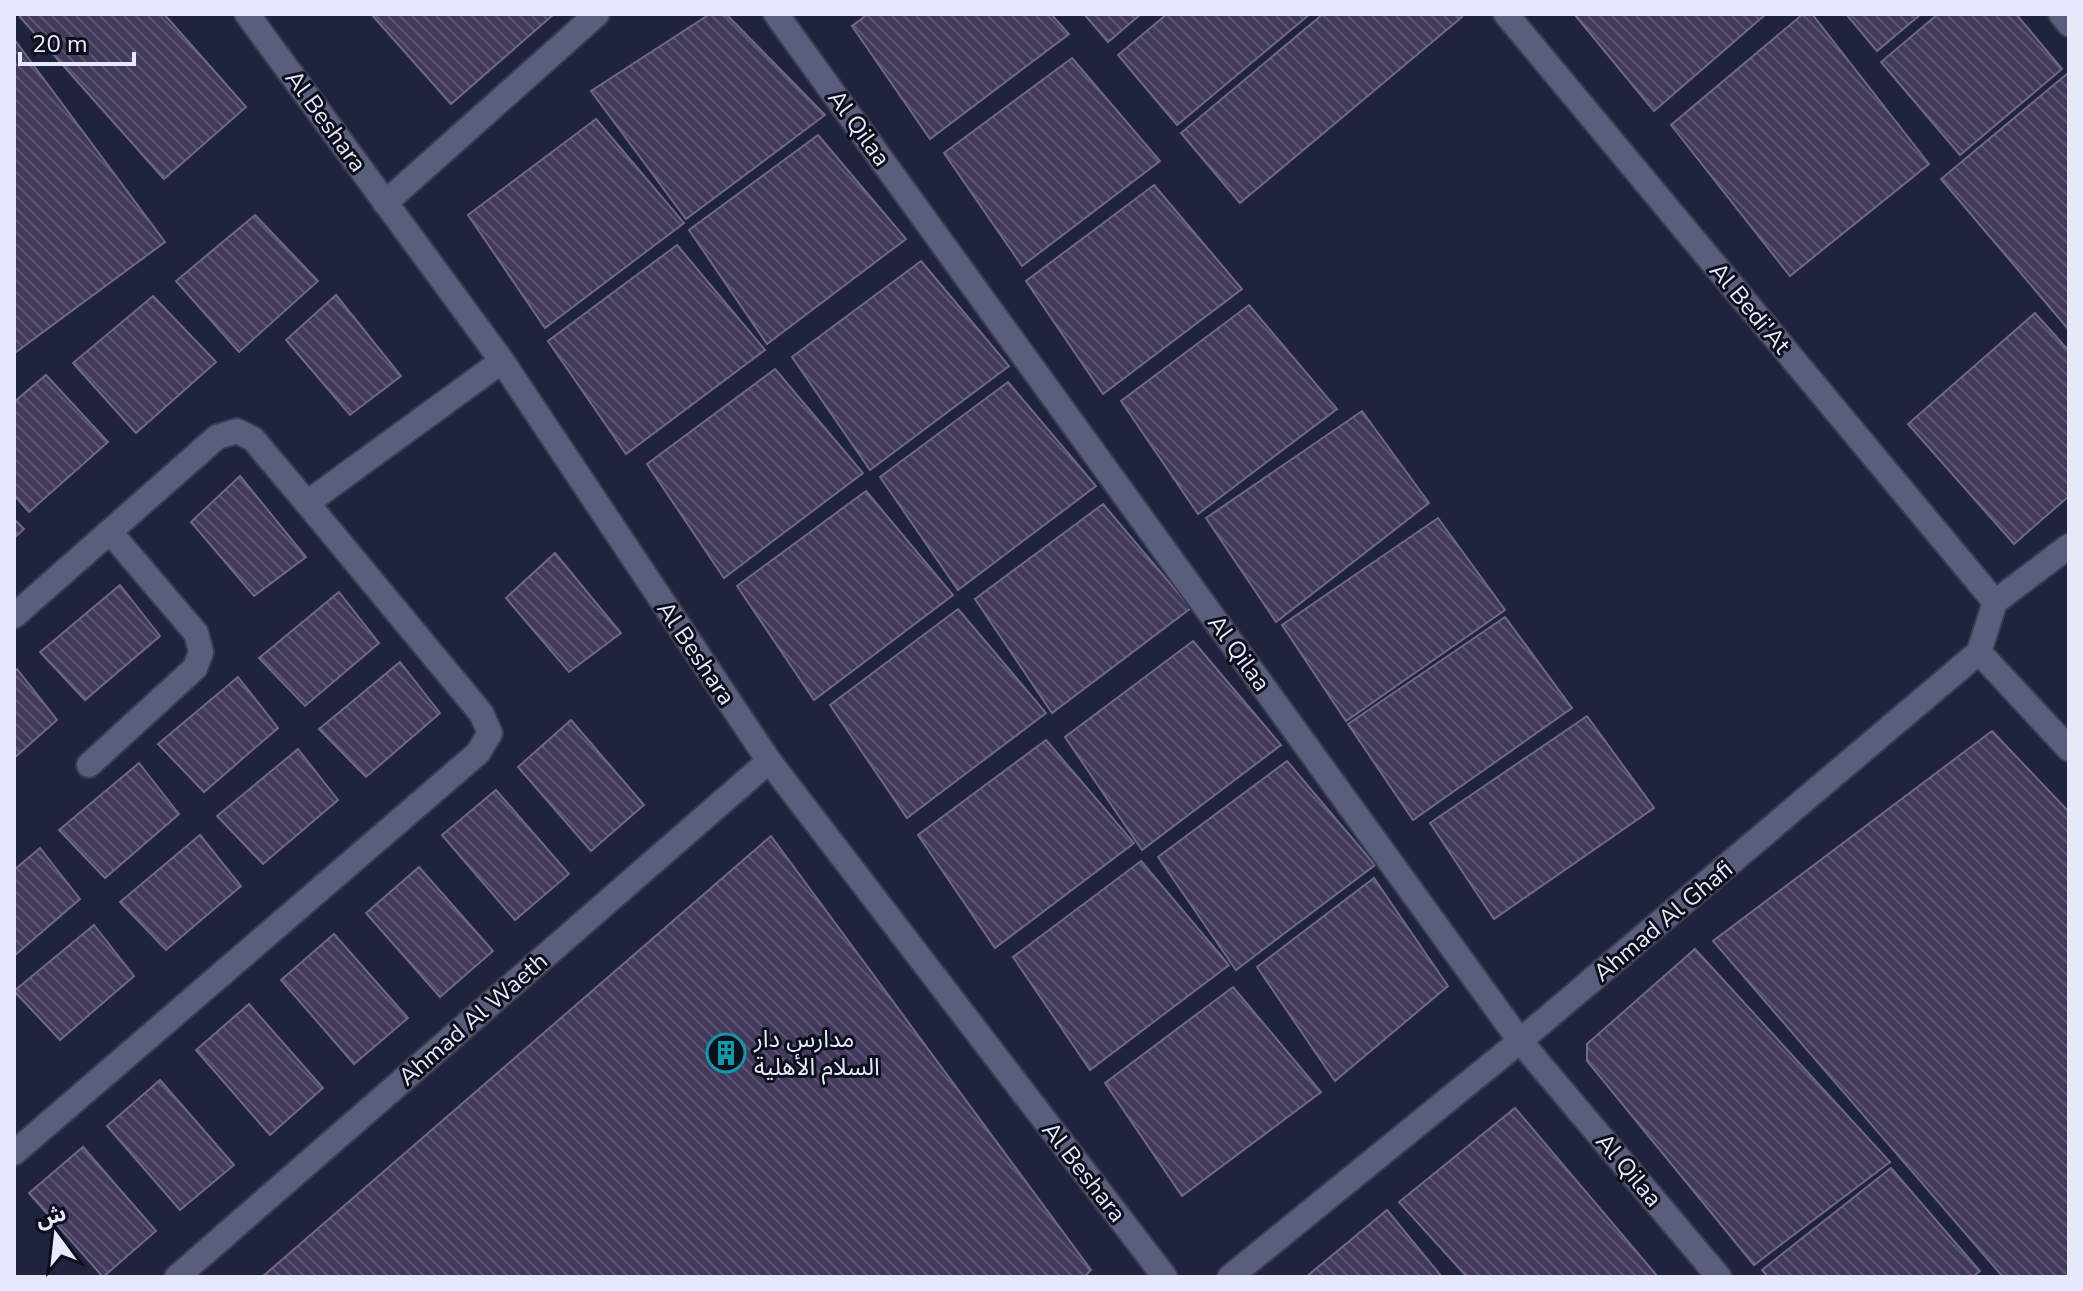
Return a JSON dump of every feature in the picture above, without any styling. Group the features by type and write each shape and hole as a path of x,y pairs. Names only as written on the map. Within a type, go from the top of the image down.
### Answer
{"street":[{"name":"Al Beshara","path":"247,14 502,361 769,761 1165,1277"},
{"path":"385,203 597,14"},
{"name":"Al Qilaa","path":"776,14 1520,1041 1719,1277"},
{"name":"Al Bedi'At","path":"1506,14 1995,602"},
{"path":"2061,14 2069,24"},
{"path":"307,503 502,361"},
{"path":"14,616 217,437 237,431 253,439 307,503 481,713 490,733 478,753 14,1153"},
{"path":"89,765 195,668 201,652 196,633 110,532"},
{"path":"2069,546 1995,602 1979,652 2069,749"},
{"name":"Ahmad Al Ghafi","path":"1230,1277 1520,1041 1979,652"},
{"name":"Ahmad Al Waeth","path":"177,1277 769,761"}],"building":[{"path":"23,14 164,14 246,107 164,179 20,17"},
{"path":"371,14 554,14 451,104"},
{"path":"710,14 726,14 825,115 686,219 591,91"},
{"path":"868,14 1051,14 1069,34 930,139 852,26"},
{"path":"1084,14 1141,14 1108,42"},
{"path":"1167,14 1310,14 1177,125 1118,55"},
{"path":"1323,14 1459,14 1462,17 1240,203 1181,133"},
{"path":"1574,14 1766,14 1654,111"},
{"path":"1803,14 1812,14 1929,164 1790,276 1671,125"},
{"path":"1846,14 1921,14 1877,51"},
{"path":"1938,14 2016,14 2062,69 1960,155 1881,62"},
{"path":"14,39 165,242 16,352 14,349"},
{"path":"1072,58 1160,161 1022,266 944,153"},
{"path":"2069,75 2069,330 1941,179"},
{"path":"596,119 684,223 545,328 468,215"},
{"path":"818,135 906,239 767,344 689,230"},
{"path":"1154,185 1242,289 1103,394 1026,281"},
{"path":"255,215 318,281 239,352 176,281"},
{"path":"677,245 765,350 626,454 548,341"},
{"path":"921,261 1009,366 870,470 792,357"},
{"path":"336,295 401,376 350,415 286,340"},
{"path":"153,296 216,362 136,433 73,363"},
{"path":"1249,305 1337,409 1198,514 1121,401"},
{"path":"2035,313 2069,351 2069,496 2014,544 1908,424"},
{"path":"775,369 863,473 724,578 647,464"},
{"path":"46,375 108,442 29,512 14,495 14,402"},
{"path":"1008,382 1096,486 958,590 880,477"},
{"path":"1362,411 1429,503 1276,622 1206,518"},
{"path":"240,476 306,557 254,596 191,522"},
{"path":"866,491 953,595 814,700 737,586"},
{"path":"1103,504 1191,608 1052,713 975,599"},
{"path":"1438,518 1505,610 1346,721 1282,625"},
{"path":"14,519 24,529 14,538"},
{"path":"555,553 621,633 569,672 506,598"},
{"path":"120,585 160,636 85,700 40,652"},
{"path":"339,592 379,643 305,706 259,658"},
{"path":"958,609 1046,713 907,818 830,705"},
{"path":"1505,617 1572,708 1413,820 1348,724"},
{"path":"1193,641 1281,745 1142,850 1065,737"},
{"path":"400,662 440,713 366,777 319,729"},
{"path":"17,669 57,720 14,758 14,672"},
{"path":"238,677 278,728 204,792 158,744"},
{"path":"1587,716 1654,808 1494,919 1430,823"},
{"path":"571,720 644,805 591,851 518,767"},
{"path":"1992,731 2069,812 2069,1277 2003,1277 1713,941"},
{"path":"1046,740 1134,843 995,948 918,835"},
{"path":"298,749 338,800 263,864 217,816"},
{"path":"1287,761 1375,865 1236,970 1158,857"},
{"path":"139,763 179,814 105,878 59,830"},
{"path":"496,790 569,874 515,920 442,835"},
{"path":"200,835 241,886 166,950 120,902"},
{"name":"مدارس دار السلام الأهلية","path":"771,836 1091,1270 1084,1277 262,1277"},
{"path":"40,848 80,899 14,956 14,870"},
{"path":"1141,861 1229,965 1090,1070 1013,957"},
{"path":"419,867 493,951 440,997 366,913"},
{"path":"1374,878 1448,986 1335,1081 1257,967"},
{"path":"94,925 134,976 60,1040 14,991"},
{"path":"334,934 408,1018 354,1064 281,980"},
{"path":"1695,949 1890,1162 1754,1265 1587,1061 1587,1044"},
{"path":"1233,987 1321,1092 1182,1196 1105,1083"},
{"path":"249,1004 323,1088 270,1135 196,1050"},
{"path":"160,1080 234,1165 180,1210 107,1126"},
{"path":"1515,1108 1658,1277 1467,1277 1399,1202"},
{"path":"83,1147 156,1231 103,1277 29,1193"},
{"path":"1891,1168 1980,1271 1972,1277 1768,1277 1762,1270"},
{"path":"1387,1210 1442,1277 1306,1277"}],"place":[{"name":"مدارس دار السلام الأهلية","path":"726,1053"}]}
